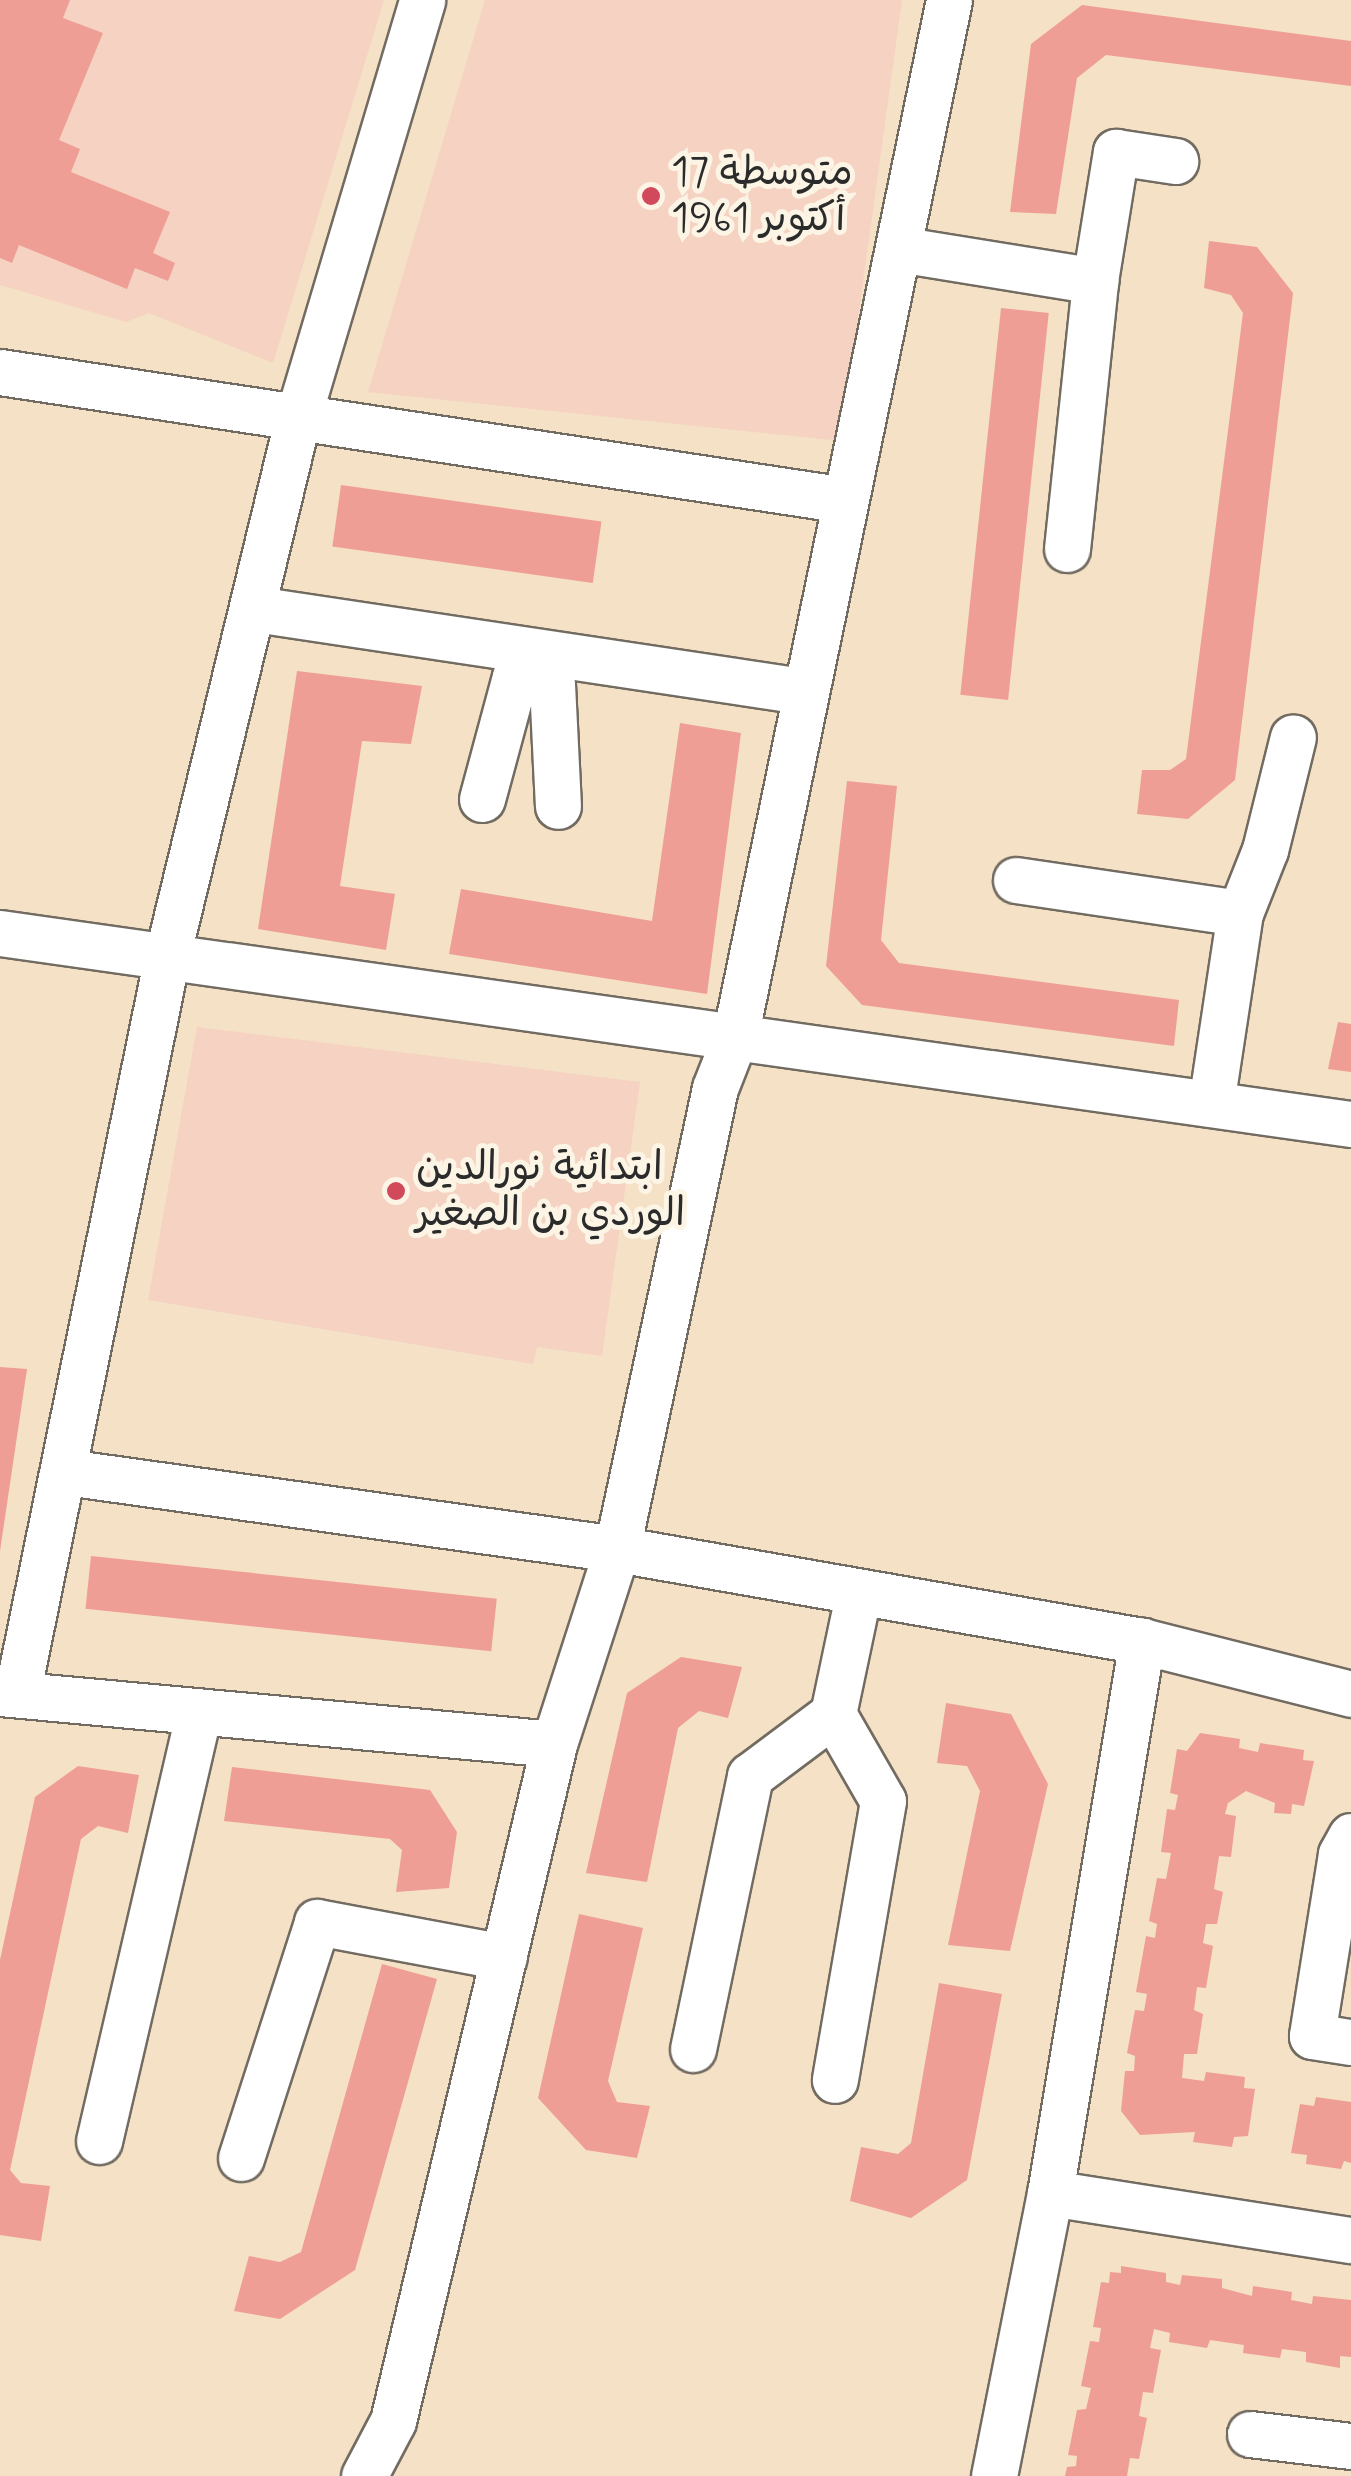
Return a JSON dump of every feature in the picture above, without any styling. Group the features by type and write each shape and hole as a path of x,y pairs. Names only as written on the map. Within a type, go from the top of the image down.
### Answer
{"street":[{"path":"422,0 298,417 255,609 167,957 66,1472 9,1694 554,1744"},
{"path":"364,2476 393,2422 554,1744 617,1550 715,1088 735,1037 802,691 846,500 949,0"},
{"path":"1066,549 1095,281 1116,152 1175,161"},
{"path":"898,249 1095,281"},
{"path":"0,372 115,394 298,417 846,500"},
{"path":"255,609 537,666 802,691"},
{"path":"482,799 515,678 537,666"},
{"path":"537,666 552,684 558,806"},
{"path":"1211,1104 1240,913 1265,850 1293,737"},
{"path":"1016,880 1240,913"},
{"path":"0,933 1351,1124"},
{"path":"66,1472 617,1550 1142,1642 1351,1694"},
{"path":"693,2049 750,1776 833,1714 858,1594"},
{"path":"994,2476 1050,2193 1142,1642"},
{"path":"99,2142 199,1711"},
{"path":"833,1714 883,1801 835,2080"},
{"path":"1351,1836 1341,1854 1312,2036 1351,2042"},
{"path":"241,2158 317,1922 504,1957"},
{"path":"1050,2193 1351,2240"},
{"path":"393,2422 397,2476"},
{"path":"1250,2434 1351,2446"}],"shaded area":[{"path":"0,0 384,0 273,363 149,313 126,322 0,285"},
{"name":"متوسطة 17 أكتوبر 1961","path":"485,0 902,0 841,441 368,392"},
{"name":"ابتدائية نورالدين الوردي بن الصغير","path":"197,1027 640,1082 602,1356 537,1347 533,1364 148,1300"}],"building":[{"path":"0,0 70,0 63,18 103,33 59,140 80,149 71,172 170,212 153,253 175,263 168,281 135,268 127,289 19,245 12,263 0,258"},
{"path":"1082,5 1351,41 1351,86 1106,55 1077,78 1056,214 1010,212 1031,44"},
{"path":"1209,241 1257,247 1293,293 1235,780 1188,819 1137,814 1142,770 1170,770 1186,759 1243,313 1231,295 1204,288"},
{"path":"1001,308 1049,313 1008,700 960,695"},
{"path":"341,485 601,522 593,583 332,546"},
{"path":"297,671 422,686 411,744 362,741 340,886 395,894 386,950 258,929"},
{"path":"680,723 741,733 707,994 449,954 461,889 652,921"},
{"path":"847,781 897,786 881,940 899,963 1179,1000 1174,1046 862,1005 826,966"},
{"path":"1338,1022 1351,1024 1351,1072 1328,1069"},
{"path":"0,1367 27,1369 0,1551"},
{"path":"91,1556 497,1599 491,1651 85,1609"},
{"path":"681,1657 742,1667 728,1718 699,1711 678,1728 647,1882 586,1873 627,1693"},
{"path":"946,1703 1011,1714 1048,1784 1010,1951 948,1945 980,1791 967,1766 937,1763"},
{"path":"1200,1733 1240,1739 1239,1748 1258,1752 1260,1743 1304,1750 1303,1760 1314,1761 1304,1806 1292,1804 1291,1814 1274,1813 1275,1803 1246,1791 1228,1803 1225,1814 1236,1816 1231,1857 1219,1856 1214,1889 1223,1892 1217,1924 1206,1924 1203,1943 1213,1946 1206,1988 1197,1987 1194,2010 1203,2014 1197,2054 1184,2054 1182,2078 1204,2081 1206,2072 1245,2077 1244,2088 1255,2089 1248,2136 1234,2137 1232,2147 1193,2142 1195,2132 1140,2135 1121,2111 1125,2071 1134,2071 1135,2056 1127,2053 1135,2010 1144,2011 1147,1994 1136,1992 1146,1936 1155,1938 1157,1924 1149,1921 1157,1878 1166,1879 1171,1853 1161,1852 1167,1809 1175,1810 1178,1795 1170,1793 1177,1749 1187,1751"},
{"path":"78,1766 139,1775 128,1833 98,1826 81,1839 10,2170 21,2183 50,2186 41,2241 0,2235 0,1960 35,1797"},
{"path":"232,1767 430,1790 457,1832 449,1888 396,1892 402,1850 390,1839 224,1821"},
{"path":"579,1914 643,1928 608,2081 617,2102 650,2106 637,2158 586,2150 538,2098"},
{"path":"382,1964 437,1979 355,2270 280,2319 234,2311 249,2256 280,2262 301,2252"},
{"path":"939,1983 1002,1994 967,2180 911,2218 850,2201 861,2147 898,2154 911,2143"},
{"path":"1316,2097 1351,2102 1351,2163 1344,2161 1341,2169 1306,2164 1307,2155 1291,2153 1300,2104 1314,2106"},
{"path":"1121,2266 1166,2273 1166,2282 1180,2285 1182,2275 1222,2279 1222,2288 1252,2296 1253,2286 1292,2292 1291,2300 1312,2304 1313,2296 1351,2300 1351,2357 1340,2356 1340,2368 1306,2362 1306,2352 1282,2349 1280,2358 1243,2353 1244,2345 1210,2340 1207,2348 1169,2342 1170,2333 1154,2329 1150,2348 1161,2350 1153,2393 1143,2392 1139,2416 1147,2418 1139,2459 1130,2458 1127,2476 1065,2476 1067,2467 1076,2466 1077,2456 1068,2455 1077,2410 1086,2409 1091,2388 1081,2386 1090,2341 1099,2342 1101,2328 1093,2327 1101,2282 1109,2283 1110,2272 1121,2273"}],"place":[{"name":"متوسطة 17 أكتوبر 1961","path":"651,196"},
{"name":"ابتدائية نورالدين الوردي بن الصغير","path":"396,1191"}]}
